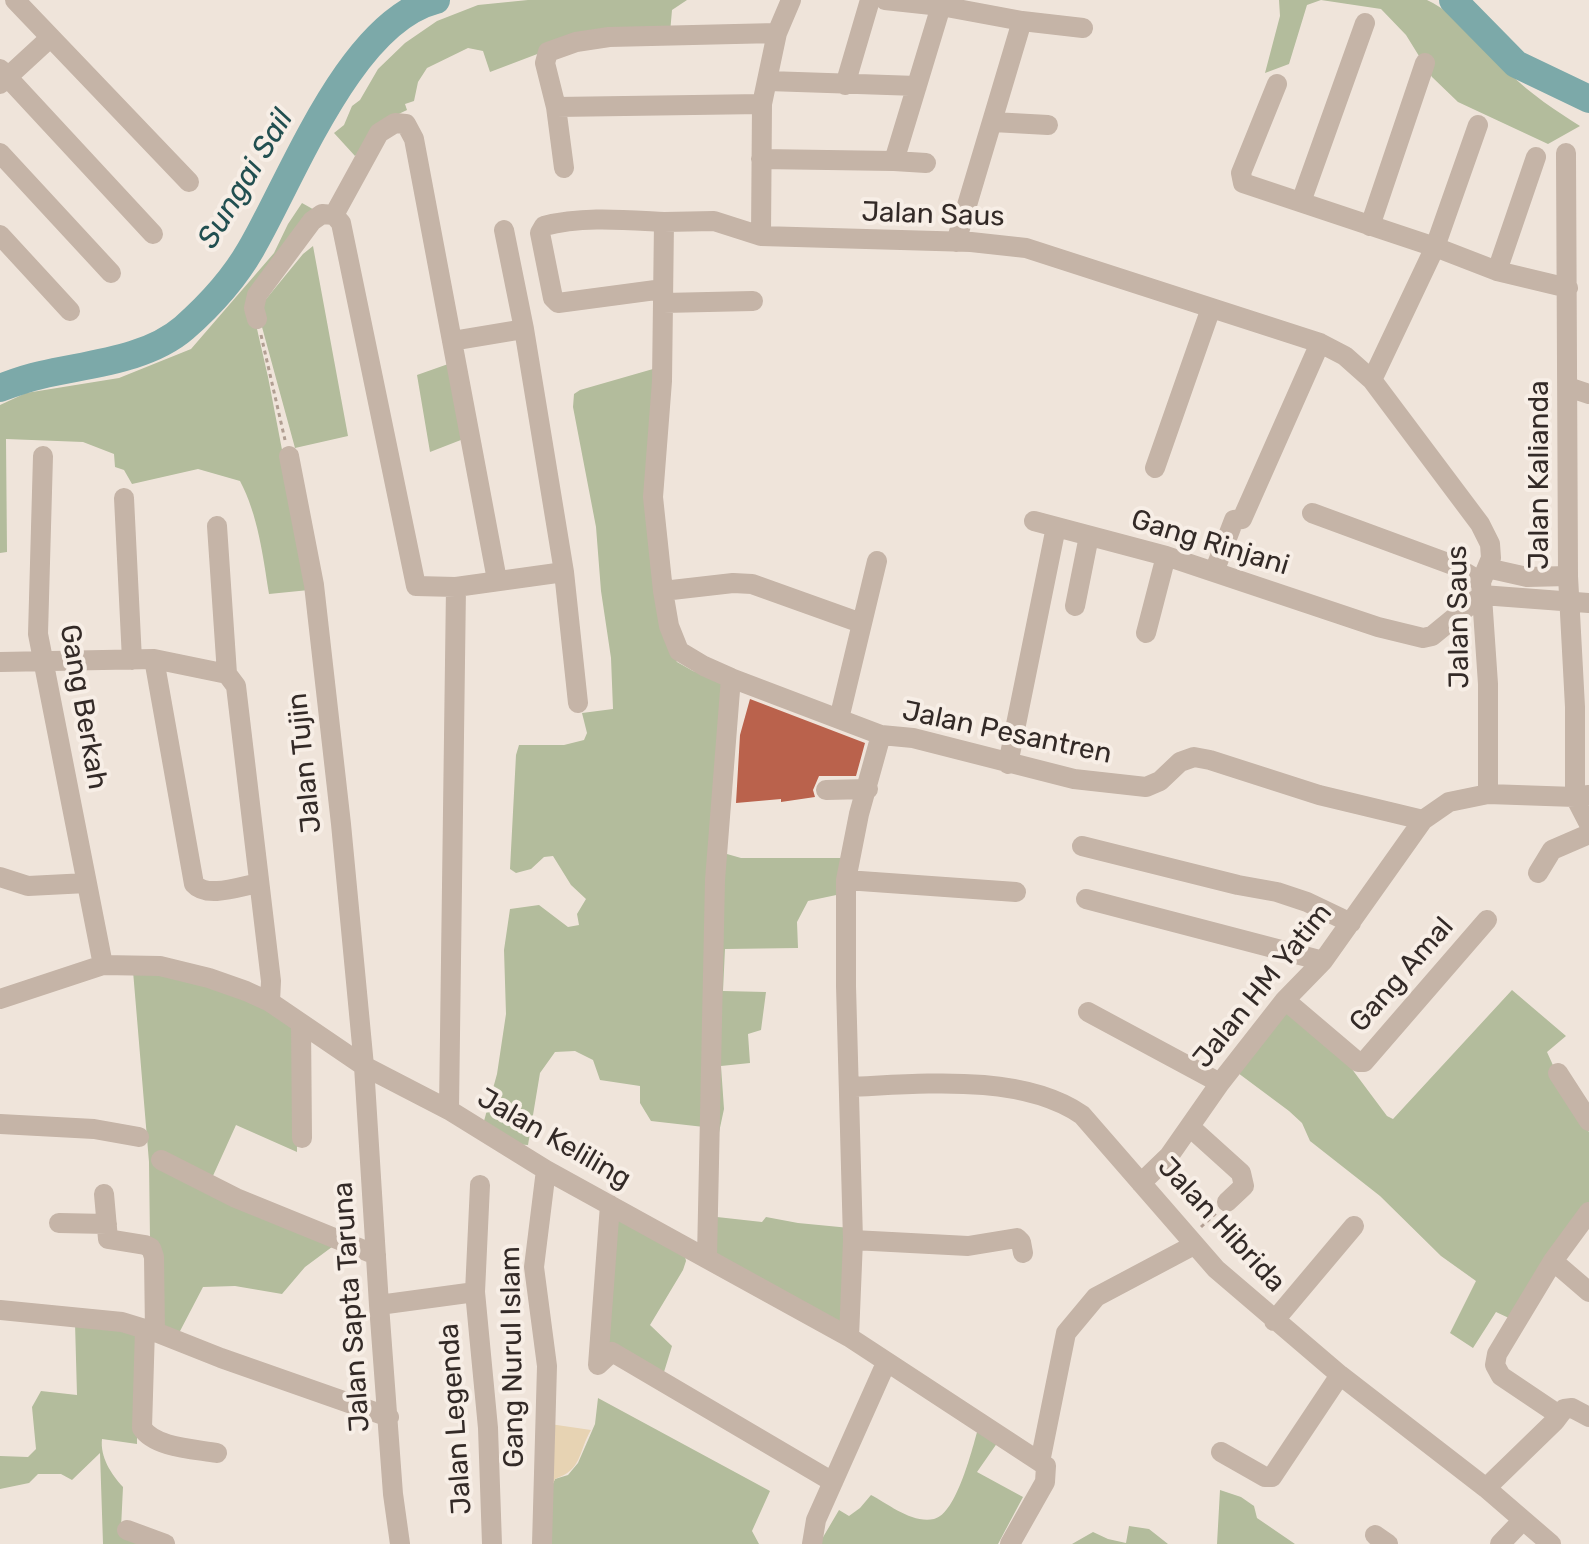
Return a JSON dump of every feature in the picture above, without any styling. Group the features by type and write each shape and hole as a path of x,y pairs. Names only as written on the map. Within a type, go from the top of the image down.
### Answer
{"street":[{"path":"15,0 189,182"},
{"path":"761,236 762,104 777,33 791,0"},
{"path":"845,85 870,0"},
{"path":"885,0 1083,28"},
{"path":"894,161 941,6"},
{"path":"956,242 1022,21"},
{"path":"1301,202 1365,23"},
{"path":"564,168 556,107 545,58 548,52 558,47 609,37 777,33"},
{"path":"50,38 3,77 153,234"},
{"path":"1370,226 1425,63"},
{"path":"768,81 917,86"},
{"path":"1277,84 1241,178 1243,183 1497,271 1568,288"},
{"path":"556,107 762,104"},
{"path":"993,122 1048,125"},
{"path":"334,215 379,133 395,123 406,124 414,139 497,580"},
{"path":"1372,380 1435,247 1478,125"},
{"path":"0,153 111,273"},
{"name":"Jalan Kalianda","path":"1566,153 1568,576 1579,603 1582,796"},
{"path":"1497,271 1536,157"},
{"path":"761,159 926,163"},
{"path":"257,319 254,308 257,295 312,221 322,214 334,215 341,223 416,586 456,587 564,572"},
{"name":"Jalan Saus","path":"663,296 558,303 553,298 540,233 544,226 556,223 619,219 714,221 761,236 956,242 1038,250 1320,343 1345,356 1372,380 1487,534 1491,558 1483,582 1488,684 1488,794"},
{"path":"664,222 662,381 653,497 663,591 669,626 679,651 731,678 881,735"},
{"path":"504,230 524,329 564,572 578,703"},
{"path":"0,235 70,311"},
{"path":"663,296 753,301"},
{"path":"1155,468 1211,308"},
{"path":"452,341 524,329"},
{"path":"1214,572 1234,520 1242,519 1320,343"},
{"path":"1568,387 1589,394"},
{"name":"Gang Berkah","path":"43,456 38,634 103,965"},
{"name":"Jalan Tujin","path":"289,456 314,585 364,1066"},
{"path":"124,498 132,660"},
{"path":"1312,513 1453,565 1483,582 1579,603"},
{"name":"Gang Rinjani","path":"1034,521 1166,556 1378,627 1423,638 1432,636 1483,582"},
{"path":"217,526 227,674 236,686 271,981 270,1002"},
{"path":"1008,764 1056,527"},
{"path":"1075,606 1089,536"},
{"path":"1146,633 1166,556"},
{"path":"839,719 877,561"},
{"path":"1483,582 1568,576"},
{"path":"663,591 733,583 752,584 861,623"},
{"path":"449,1110 456,587"},
{"path":"0,662 154,659 227,674"},
{"path":"154,659 194,884 202,891 211,891 259,883"},
{"path":"707,1257 715,880 731,678"},
{"name":"Jalan Pesantren","path":"849,1337 853,1240 845,970 846,880 859,814 881,735 913,738 1074,779 1146,787 1160,781 1180,762 1194,757 1319,795 1423,820"},
{"path":"826,790 868,789"},
{"path":"1423,820 1449,802 1488,794 1582,796 1589,824"},
{"name":"Jalan HM Yatim","path":"1141,1183 1169,1156 1220,1083 1285,1000 1323,961 1423,820"},
{"path":"1538,873 1552,850 1589,834"},
{"path":"1082,846 1277,892 1351,923"},
{"path":"0,877 28,886 87,883"},
{"path":"846,880 1016,892"},
{"path":"1086,899 1323,961"},
{"name":"Gang Amal","path":"1285,1000 1358,1062 1364,1062 1487,920"},
{"name":"Jalan Keliling","path":"0,999 103,965 160,966 209,978 270,1002 364,1066 449,1110 546,1170 849,1337 1040,1462"},
{"path":"1088,1012 1220,1083"},
{"path":"301,1024 302,1138"},
{"name":"Jalan Sapta Taruna","path":"364,1066 393,1494 400,1544"},
{"path":"1558,1073 1589,1121"},
{"name":"Jalan Hibrida","path":"850,1087 963,1085 1050,1097 1082,1115 1191,1242 1274,1321 1486,1488 1551,1544"},
{"path":"0,1124 94,1129 139,1137"},
{"path":"1190,1127 1241,1173 1244,1186 1227,1202"},
{"path":"161,1160 236,1198 376,1255"},
{"name":"Gang Nurul Islam","path":"542,1544 547,1366 534,1267 546,1170"},
{"path":"475,1292 480,1185"},
{"path":"104,1194 108,1239 151,1248 154,1257 142,1428 147,1436 161,1441 217,1453"},
{"path":"610,1205 598,1365 612,1352 833,1482"},
{"path":"1559,1415 1501,1376 1495,1365 1497,1354 1553,1261 1589,1212"},
{"path":"59,1223 107,1224"},
{"path":"1274,1321 1354,1226"},
{"path":"853,1240 968,1246 1017,1238 1023,1253"},
{"path":"1010,1544 1047,1477 1046,1466 1040,1462 1066,1333 1096,1297 1191,1242"},
{"path":"1553,1261 1589,1292"},
{"name":"Jalan Legenda","path":"379,1305 475,1292 488,1428 492,1544"},
{"path":"0,1310 122,1322 389,1417"},
{"path":"812,1544 816,1520 886,1363"},
{"path":"1221,1452 1265,1477 1272,1477 1340,1375"},
{"path":"1486,1488 1568,1407 1589,1417"},
{"path":"1500,1544 1523,1520"},
{"path":"127,1530 165,1544"}],"path":[{"path":"257,319 289,456"},
{"path":"1191,1242 1227,1202"}],"green space":[{"path":"528,0 687,0 672,10 670,33 540,53 490,72 483,51 468,48 427,68 418,82 414,101 405,104 407,110 386,120 355,156 334,133 344,125 352,106 360,100 378,69 405,43 437,21 478,5"},
{"path":"1279,0 1321,0 1307,5 1289,64 1265,73 1280,16"},
{"path":"1321,0 1427,0 1462,24 1526,88 1580,126 1548,144 1458,102 1432,77 1406,35 1381,9"},
{"path":"302,203 318,212 252,307 309,590 269,594 256,522 240,481 198,469 132,484 124,470 115,467 114,454 83,442 6,439 7,552 0,553 0,405 26,393 119,378 191,349 274,253"},
{"path":"313,246 348,436 295,448 262,327 262,304"},
{"path":"451,363 466,438 430,452 417,375"},
{"path":"653,369 667,644 677,662 693,671 727,682 713,850 741,858 844,858 841,894 808,901 797,922 798,948 725,949 723,991 766,992 761,1030 748,1034 750,1063 721,1066 724,1109 715,1151 704,1127 651,1121 640,1103 640,1086 600,1080 593,1060 575,1051 555,1052 540,1073 528,1145 513,1144 484,1121 497,1074 506,1014 504,950 510,909 539,905 568,927 579,925 577,914 586,899 571,885 553,856 544,857 531,869 516,873 510,869 516,755 519,745 564,745 584,740 587,733 582,713 613,709 611,658 596,527 573,407 574,394"},
{"path":"133,971 229,988 296,1026 297,1152 236,1125 207,1189 336,1244 305,1267 282,1294 235,1286 203,1287 179,1333 160,1328 150,1240 149,1162"},
{"path":"1512,990 1566,1036 1547,1052 1571,1105 1589,1132 1589,1204 1511,1319 1496,1312 1473,1348 1450,1333 1476,1281 1441,1256 1380,1196 1310,1141 1302,1123 1289,1111 1234,1070 1284,1005 1334,1045 1387,1116 1393,1119"},
{"path":"614,1210 684,1251 686,1261 683,1270 650,1325 672,1346 664,1372 607,1343"},
{"path":"717,1217 762,1222 766,1217 850,1228 845,1324 713,1256"},
{"path":"75,1323 137,1330 137,1444 102,1439 102,1446 107,1465 123,1487 121,1528 153,1544 103,1544 100,1453 72,1480 61,1474 38,1474 29,1483 0,1489 0,1456 28,1457 36,1449 32,1407 41,1391 77,1395"},
{"path":"598,1398 770,1491 752,1531 759,1544 550,1544 549,1493 555,1479 568,1475 578,1463 595,1424"},
{"path":"979,1425 1000,1439 977,1472 1023,1497 998,1544 819,1544 839,1510 849,1516 871,1495 918,1519 934,1519 942,1514 957,1493"},
{"path":"1220,1490 1241,1497 1254,1506 1257,1518 1295,1544 1217,1544"},
{"path":"1129,1526 1149,1529 1168,1544 1072,1544 1093,1532 1126,1543"}],"sand":[{"path":"550,1424 591,1430 575,1465 555,1479 549,1493"}],"building":[{"path":"750,699 865,743 856,776 819,776 813,790 815,797 781,802 781,799 736,803 740,735"}],"waterway":[{"name":"Sungai Sail","path":"0,388 36,376 135,354 169,339 184,328 221,291 245,260 305,144 351,69 377,38 405,14 436,0"},
{"name":"Sungai Sail","path":"1453,0 1516,64 1589,99"}]}
